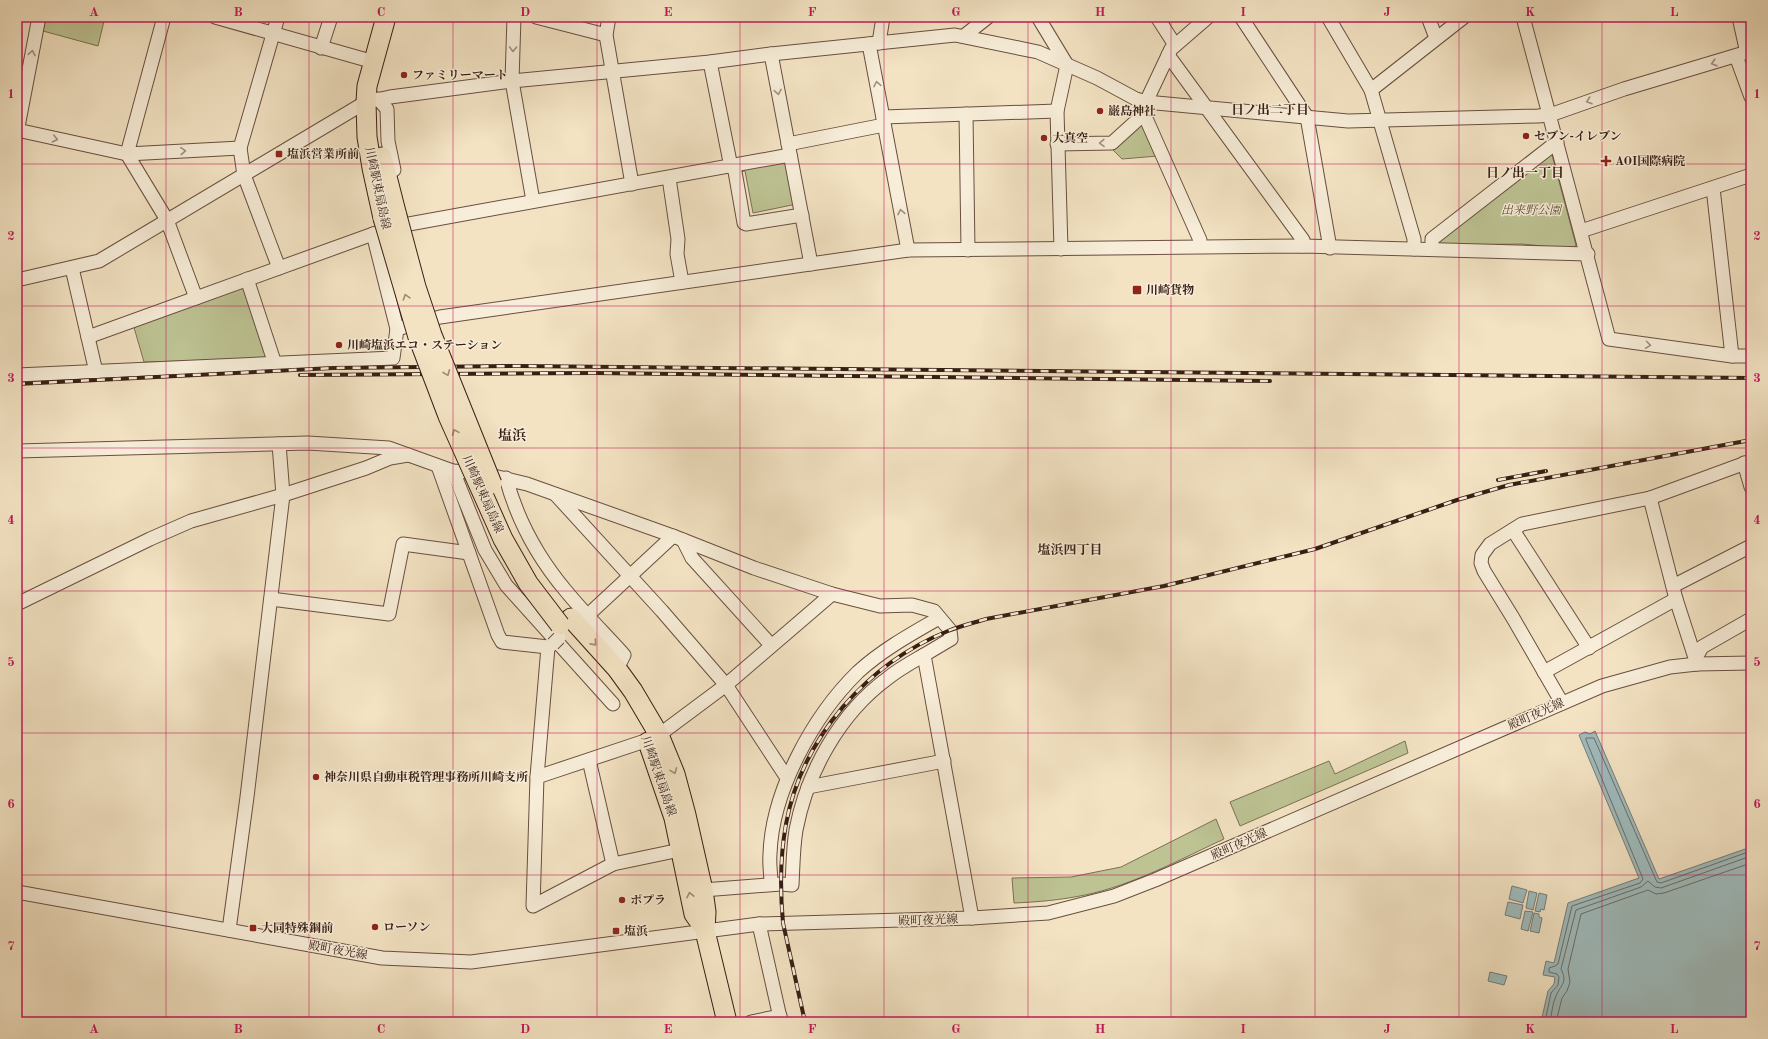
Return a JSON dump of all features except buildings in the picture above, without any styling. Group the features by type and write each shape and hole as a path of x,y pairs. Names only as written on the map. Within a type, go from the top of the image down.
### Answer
{"highway":[{"name":"川崎駅東扇島線","path":"372,101 367,86 386,17"},
{"name":"川崎駅東扇島線","path":"400,17 383,72 372,101 368,137 372,168 391,223 418,337 448,416 503,539 528,583 564,631 610,680 636,718 653,738 675,774 703,890 706,912 705,931 727,1022"},
{"name":"川崎駅東扇島線","path":"564,631 617,669 633,691 653,738 674,818 694,914 705,931"}],"street":[{"path":"39,17 17,131 127,154 240,148"},
{"path":"164,17 127,154 167,220 196,298"},
{"path":"215,17 237,20 273,34 374,62"},
{"path":"278,17 240,148 244,175 279,268"},
{"path":"321,48 331,17"},
{"path":"514,17 512,81 533,201"},
{"path":"536,17 606,35"},
{"path":"609,17 606,35 632,184"},
{"path":"883,17 874,44 884,121 908,250"},
{"path":"964,36 988,17"},
{"path":"1038,17 1067,64 1057,111 1061,249"},
{"path":"1157,17 1171,50 1206,107 1302,240 1303,246"},
{"path":"1058,144 1112,143 1145,108 1171,50 1208,17"},
{"path":"1241,17 1307,117 1330,248"},
{"path":"1328,17 1370,90 1414,239 1414,249"},
{"path":"1428,17 1436,38"},
{"path":"1370,90 1464,17"},
{"path":"1523,17 1588,254 1609,339 1732,356 1751,356"},
{"path":"1739,17 1751,97"},
{"path":"17,280 99,261 372,101 512,81 611,68 710,62 955,35 1030,49 1067,64 1145,108 1206,107 1348,121 1550,115 1624,89 1744,53"},
{"path":"772,54 811,264"},
{"path":"710,62 744,223 746,224 802,215"},
{"path":"17,375 393,358 397,329 391,223 392,164 388,141 387,109 372,101"},
{"path":"1145,108 1200,240 1200,246"},
{"path":"88,337 279,268 391,223 533,201 732,167 884,121 966,114 1057,111"},
{"path":"966,114 968,250"},
{"path":"1432,249 1432,239 1557,142"},
{"path":"1581,231 1751,175"},
{"path":"669,178 678,239 677,254 682,282"},
{"path":"1713,188 1732,356"},
{"path":"397,329 440,317 908,250 1303,246 1330,248 1432,249 1588,254"},
{"path":"72,268 96,372"},
{"path":"247,279 275,364"},
{"path":"229,930 283,495 279,444"},
{"path":"17,451 279,444 373,446 389,448 453,471 481,473 506,478 555,494 678,538 754,568 832,594 880,606 912,605 934,611 950,630 951,640 888,678 856,708 829,744 808,787 796,830 792,885 771,884 703,890"},
{"path":"17,604 150,539 191,521 283,495 366,468 390,458 408,455"},
{"path":"1562,703 1484,571 1481,563 1482,555 1490,544 1530,522 1650,498 1748,462 1751,487"},
{"path":"438,466 498,635 502,642 564,631 629,576 678,538"},
{"path":"453,471 485,550 506,585 613,704"},
{"path":"506,478 510,495 518,513 547,565 566,592 564,631 536,777 533,906 613,864 680,850"},
{"path":"555,494 726,685 787,778"},
{"path":"1650,498 1676,600 1697,661"},
{"path":"1513,530 1589,648"},
{"path":"678,538 692,558 772,645"},
{"path":"271,599 389,614 403,544 469,553"},
{"path":"1673,586 1751,546"},
{"path":"536,777 653,738 726,685 832,594"},
{"path":"1544,672 1676,600"},
{"path":"771,884 770,854 773,831 787,778 822,715 859,672 903,639 939,618"},
{"path":"1697,661 1702,648 1751,620"},
{"path":"924,655 972,918"},
{"name":"殿町夜光線","path":"17,892 382,958 471,962 759,924 972,918 1048,913 1114,896 1191,865 1602,686 1641,674 1697,661 1751,663"},
{"path":"589,760 613,864"},
{"path":"808,787 944,761"},
{"path":"751,1022 781,1019 759,924"}],"green space":[{"path":"46,17 105,17 98,46 43,31"},
{"path":"17,45 21,46 18,62 25,63 20,87 17,86"},
{"path":"1140,121 1158,156 1122,159 1112,149"},
{"name":"出来野公園","path":"1548,153 1552,155 1576,245 1572,249 1522,244 1437,245 1436,240"},
{"path":"784,159 789,163 797,204 753,213 745,171 738,172 741,168"},
{"path":"240,286 244,290 268,356 265,359 144,362 133,324"},
{"path":"1405,741 1408,753 1240,826 1230,802 1329,761 1335,774"},
{"path":"1216,819 1224,839 1138,878 1103,891 1085,895 1014,903 1012,878 1071,877 1121,867"}],"water":[{"path":"1595,731 1659,879 1751,847 1751,1022 1541,1022 1548,991 1554,984 1555,977 1543,975 1546,961 1554,963 1568,903 1639,878 1579,735 1585,732 1590,734"},
{"path":"1512,886 1527,890 1523,903 1509,899"},
{"path":"1529,891 1537,893 1533,910 1526,908"},
{"path":"1539,893 1547,895 1544,910 1541,909 1540,912 1535,911"},
{"path":"1508,902 1523,905 1520,919 1505,915"},
{"path":"1525,911 1533,912 1528,931 1521,929"},
{"path":"1534,913 1539,914 1539,917 1542,918 1539,933 1530,931"},
{"path":"1490,972 1507,976 1504,985 1488,981"}],"railway":[{"path":"17,384 333,368 518,366 1751,378"},
{"path":"300,375 594,373 1270,381"},
{"path":"805,1022 783,923 781,874 786,824 794,792 807,762 823,733 843,707 866,683 891,662 919,645 953,629 986,619 1164,586 1315,549 1457,500 1509,485 1751,440"},
{"path":"1498,480 1546,471"}],"place":[{"name":"ファミリーマート","path":"404,75"},
{"name":"巌島神社","path":"1100,111"},
{"name":"セブン-イレブン","path":"1526,136"},
{"name":"大真空","path":"1044,138"},
{"name":"塩浜営業所前","path":"279,154"},
{"name":"AOI国際病院","path":"1606,161"},
{"name":"川崎貨物","path":"1137,290"},
{"name":"川崎塩浜エコ・ステーション","path":"339,345"},
{"name":"神奈川県自動車税管理事務所川崎支所","path":"316,777"},
{"name":"ポプラ","path":"622,900"},
{"name":"ローソン","path":"375,927"},
{"name":"大同特殊鋼前","path":"253,928"},
{"name":"塩浜","path":"616,931"}],"district":[{"name":"日ノ出二丁目","path":"1270,109"},
{"name":"日ノ出一丁目","path":"1525,172"},
{"name":"塩浜","path":"512,435"},
{"name":"塩浜四丁目","path":"1070,549"}]}
